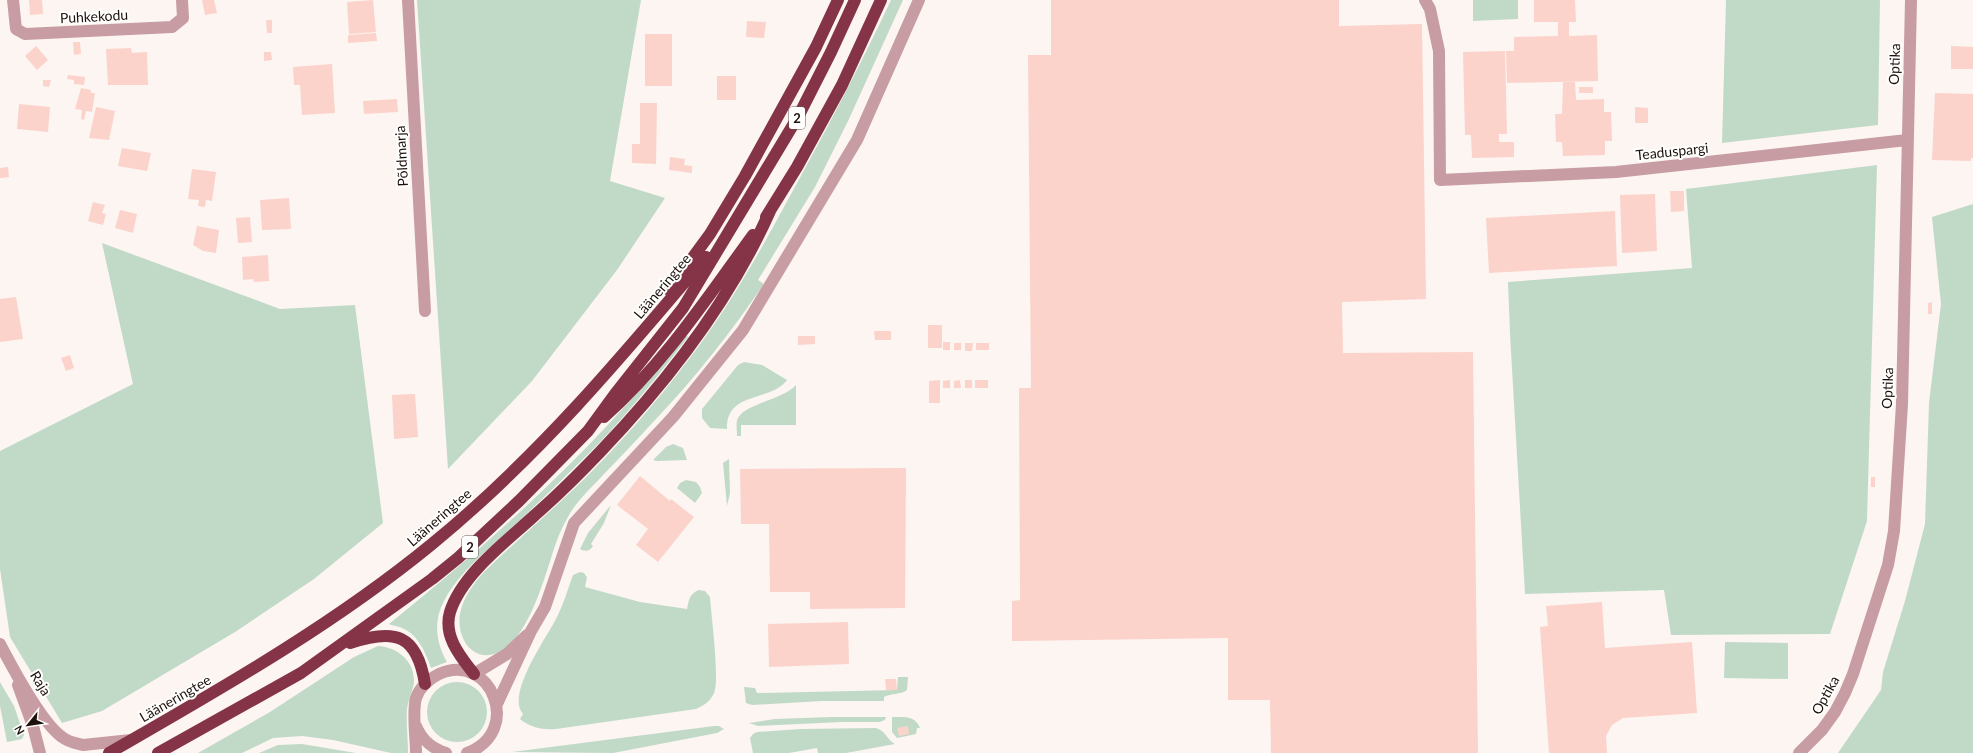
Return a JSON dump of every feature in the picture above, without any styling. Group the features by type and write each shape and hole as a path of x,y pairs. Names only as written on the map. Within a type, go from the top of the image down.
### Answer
{"highway":[{"path":"608,373 710,234 745,176 812,53 838,0"},
{"name":"Lääneringtee","path":"158,753 300,673 338,648 458,558 519,501 588,431 615,394 683,308 799,115 855,0"},
{"path":"588,431 622,401 665,353 770,211 797,167 842,85 881,0"},
{"path":"474,674 457,651 450,636 450,612 461,590 480,567 552,500 600,452 663,381 728,291 759,236 770,211"},
{"name":"Lääneringtee","path":"109,753 270,660 391,576 468,513 531,453 608,373 728,231"},
{"path":"338,648 372,636 397,637 403,640 414,652 421,668 425,684"}],"street":[{"name":"Puhkekodu","path":"13,0 16,29 25,34 172,27 183,18 182,0"},
{"name":"Põldmarja","path":"408,0 425,311"},
{"path":"497,704 531,631 545,607 574,523 673,417 743,330 856,140 919,0"},
{"name":"Teaduspargi","path":"1425,0 1430,9 1439,50 1440,180 1616,172 1907,140"},
{"name":"Optika","path":"1799,753 1822,730 1835,712 1845,694 1853,674 1879,593 1892,547 1896,514 1902,404 1911,0"},
{"path":"474,674 508,654 531,631"},
{"name":"Raja","path":"0,644 10,664 33,726 40,753"},
{"name":"Raja","path":"10,664 44,716 62,737 83,745 131,740"},
{"path":"416,753 416,725 414,708 416,699 425,684 433,677 443,672 454,670 474,674 486,683 493,692 497,704 496,724 492,734 484,744 467,753"},
{"path":"416,725 425,740 431,746 446,753"}],"green space":[{"path":"417,0 641,0 610,181 665,198 617,270 532,381 448,469"},
{"path":"891,0 903,0 849,119 815,187 758,280 764,284 726,337 685,387 583,496 572,510 563,526 533,608 524,626 514,640 502,650 489,655 482,655 474,651 466,644 461,634 460,625 462,606 471,588 484,572 567,496 593,470 636,424 703,341 752,265 813,155"},
{"path":"1473,0 1518,0 1518,19 1473,21"},
{"path":"1726,0 1880,0 1878,125 1722,143"},
{"path":"1877,165 1867,521 1830,634 1671,635 1664,590 1525,594 1508,282 1692,268 1686,189"},
{"path":"1973,204 1973,753 1838,753 1881,690 1883,672 1905,601 1925,524 1929,403 1941,304 1932,217"},
{"path":"102,243 280,309 355,305 383,523 314,579 235,632 102,711 62,723 10,637 0,569 0,451 133,384"},
{"path":"685,335 688,337 636,402 608,433 543,498 472,564 450,591 438,616 437,624 438,640 447,662 431,668 424,651 414,636 402,628 389,624 469,558 582,452 618,414"},
{"path":"744,362 762,365 787,380 780,387 771,392 751,398 734,408 729,417 727,429 710,428 702,418 702,409 738,365"},
{"path":"796,385 796,425 741,425 741,436 737,436 737,420 740,415 754,406 782,395"},
{"path":"673,444 683,448 687,460 653,460 666,447"},
{"path":"729,459 730,493 727,506 723,463"},
{"path":"686,480 696,482 700,487 702,493 695,503 677,488 680,483"},
{"path":"611,505 604,523 591,544 593,546 587,550 580,549 588,533"},
{"path":"580,572 584,573 587,577 585,587 640,602 687,609 693,593 699,590 705,591 710,597 716,662 716,686 713,696 709,701 696,709 556,729 537,728 520,719 523,714 519,705 519,693 524,679 530,665 558,615 573,575"},
{"path":"1725,642 1788,643 1788,679 1724,678"},
{"path":"378,646 392,649 404,657 412,668 414,675 414,682 407,709 408,753 391,753 333,740 302,736 273,738 242,753 198,753 270,712 354,657"},
{"path":"898,677 908,677 907,690 902,693 884,697 884,701 822,701 752,705 746,703 744,687 755,688 757,693 897,690"},
{"path":"0,682 14,706 24,735 22,739 7,742 0,706"},
{"path":"451,682 463,682 474,687 482,695 487,706 485,724 474,737 463,742 451,742 440,737 432,729 427,718 427,706 432,695 440,687"},
{"path":"886,717 885,720 880,722 842,722 758,726 749,723 775,719"},
{"path":"892,717 905,717 912,719 920,728 917,728 916,734 897,738 892,732"},
{"path":"719,726 724,729 717,733 613,753 512,752"},
{"path":"876,728 882,731 895,744 846,753 818,753 817,748 789,753 753,753 750,738 757,732 800,729"},
{"path":"302,744 356,753 259,753 278,745"}],"building":[{"path":"29,0 42,0 43,14 30,15"},
{"path":"202,0 214,0 217,13 205,15"},
{"path":"373,0 376,32 349,34 347,2"},
{"path":"1051,0 1339,0 1339,26 1422,24 1426,299 1342,302 1343,353 1473,352 1478,753 1271,753 1270,700 1228,700 1228,638 1012,641 1012,601 1020,600 1019,388 1031,388 1028,55 1051,55"},
{"path":"1534,0 1575,0 1576,22 1569,22 1569,36 1597,35 1598,81 1507,83 1506,51 1514,51 1514,37 1558,36 1558,22 1534,22"},
{"path":"266,20 272,20 272,33 267,33"},
{"path":"747,21 766,22 764,38 746,37"},
{"path":"376,33 377,41 348,43 348,35"},
{"path":"645,34 672,34 672,86 645,86"},
{"path":"73,42 80,42 81,54 74,55"},
{"path":"36,46 48,60 37,70 25,56"},
{"path":"1951,46 1973,47 1973,69 1951,69"},
{"path":"131,48 132,53 147,52 148,85 108,85 106,49"},
{"path":"1505,51 1507,134 1499,134 1499,142 1514,142 1514,157 1472,158 1471,135 1465,135 1463,52"},
{"path":"264,52 271,52 272,60 264,61"},
{"path":"332,64 335,113 302,115 300,85 294,85 293,67"},
{"path":"68,75 85,77 84,85 74,84 74,80 67,79"},
{"path":"717,76 736,76 736,100 717,100"},
{"path":"43,80 51,80 49,87 43,86"},
{"path":"1563,82 1575,82 1576,100 1604,99 1604,112 1611,112 1612,141 1605,141 1605,155 1563,156 1562,142 1556,142 1555,114 1562,114"},
{"path":"1579,87 1593,87 1593,93 1579,93"},
{"path":"81,88 91,90 91,93 95,93 92,112 86,111 84,120 81,119 82,110 75,109"},
{"path":"1935,93 1973,94 1973,158 1971,158 1971,161 1932,160"},
{"path":"397,99 398,112 364,114 363,101"},
{"path":"640,103 657,103 656,164 632,163 632,144 640,144"},
{"path":"19,104 50,107 48,132 17,129"},
{"path":"96,107 115,111 109,140 89,138"},
{"path":"1635,107 1648,108 1648,123 1635,123"},
{"path":"122,148 151,153 147,171 118,166"},
{"path":"670,157 685,159 684,165 692,166 692,173 669,170"},
{"path":"8,167 9,177 0,178 0,168"},
{"path":"192,169 216,172 212,201 206,200 205,207 198,206 199,200 188,199"},
{"path":"1670,191 1684,191 1684,211 1671,212"},
{"path":"1655,194 1657,251 1622,253 1620,195"},
{"path":"289,198 291,229 262,230 260,200"},
{"path":"93,202 105,205 102,213 106,214 103,225 88,221"},
{"path":"120,210 137,214 133,233 115,228"},
{"path":"1615,211 1617,266 1489,273 1486,218"},
{"path":"250,217 252,242 238,243 236,218"},
{"path":"197,226 219,230 216,253 203,251 193,245"},
{"path":"268,255 269,281 254,282 253,279 243,280 242,257"},
{"path":"16,297 23,339 0,342 0,299"},
{"path":"1932,302 1932,314 1928,314 1928,303"},
{"path":"928,325 942,325 942,348 928,348"},
{"path":"874,331 891,331 891,340 875,340"},
{"path":"798,336 815,336 815,344 798,345"},
{"path":"943,342 950,342 950,350 943,350"},
{"path":"954,343 961,343 961,350 954,350"},
{"path":"965,343 973,343 972,351 965,351"},
{"path":"976,343 989,343 989,350 976,350"},
{"path":"70,355 74,368 66,371 61,358"},
{"path":"940,380 940,403 929,403 929,381"},
{"path":"950,380 950,388 943,388 943,381"},
{"path":"960,380 961,388 954,388 954,381"},
{"path":"965,380 972,380 972,388 965,388"},
{"path":"975,380 988,380 988,388 975,388"},
{"path":"415,394 418,437 394,439 392,395"},
{"path":"906,468 905,608 810,609 810,592 770,592 769,524 741,524 740,469"},
{"path":"640,476 670,501 671,499 694,517 658,562 636,545 648,529 617,505"},
{"path":"1871,477 1875,477 1875,487 1871,487"},
{"path":"1602,602 1605,648 1692,642 1697,713 1623,718 1612,725 1606,736 1607,753 1549,753 1540,627 1548,626 1546,606"},
{"path":"848,622 849,664 769,667 768,624"},
{"path":"885,679 896,679 897,690 886,690"},
{"path":"908,726 909,734 899,736 897,728"}]}
